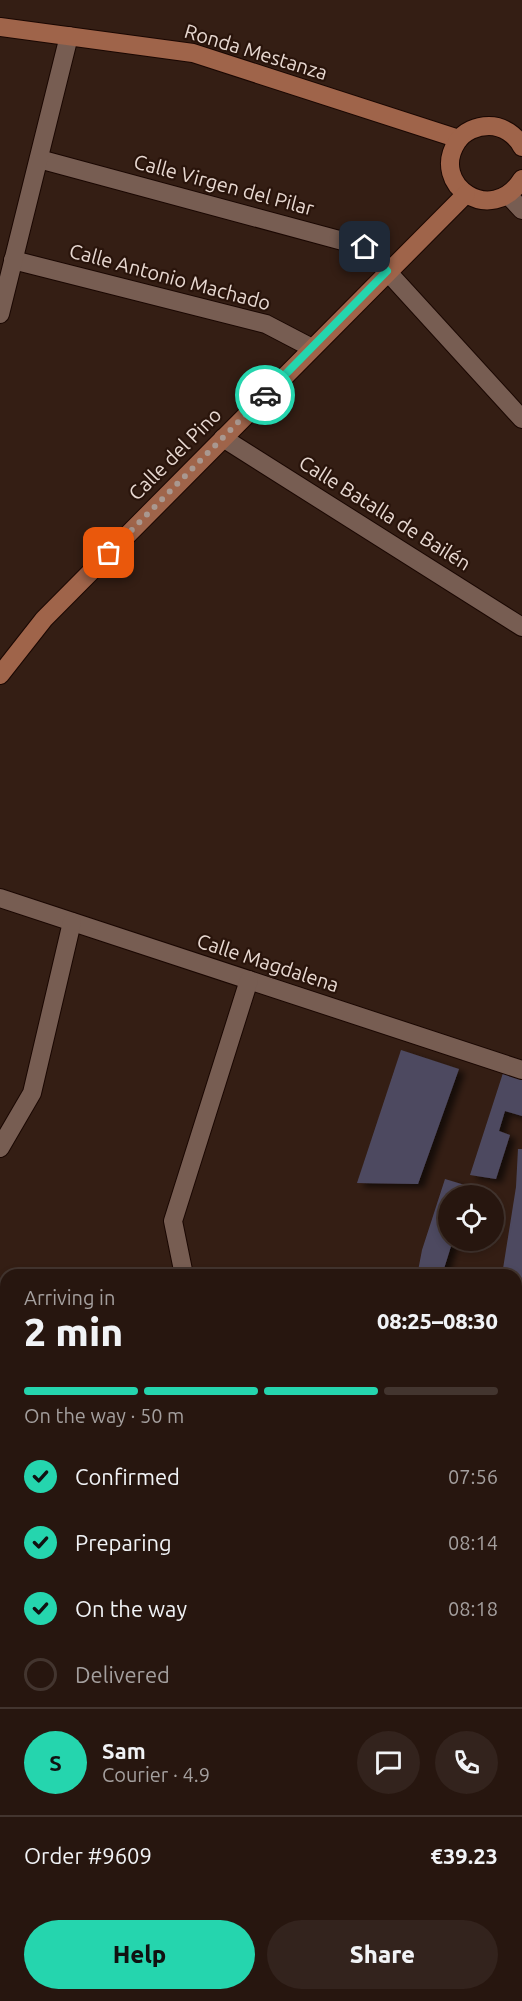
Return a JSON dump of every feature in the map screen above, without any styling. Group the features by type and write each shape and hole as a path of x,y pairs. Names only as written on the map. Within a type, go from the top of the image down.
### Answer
{"street":[{"name":"Ronda Mestanza","path":"0,27 193,53 459,139"},
{"path":"0,314 69,36"},
{"path":"522,147 513,135 503,129 491,126 479,127 468,131 459,139 452,150 450,162 457,185 466,194 476,199 498,200 508,195 522,179"},
{"name":"Calle Virgen del Pilar","path":"39,159 365,247 522,419"},
{"name":"Calle del Pino","path":"0,675 44,619 387,271 466,194"},
{"path":"508,195 522,210"},
{"name":"Calle Antonio Machado","path":"14,260 266,324 312,348"},
{"name":"Calle Batalla de Bailén","path":"223,438 522,627"},
{"name":"Calle Magdalena","path":"0,898 522,1070"},
{"path":"0,1148 32,1094 72,922"},
{"path":"183,1269 173,1221 249,980"}],"building":[{"path":"401,1050 459,1069 418,1184 357,1183"},
{"path":"503,1073 522,1078 522,1116 505,1111 499,1131 510,1135 496,1179 470,1175"},
{"path":"518,1149 522,1149 522,1269 503,1269 516,1187"},
{"path":"445,1179 465,1185 443,1185"},
{"path":"438,1201 438,1251 450,1251 444,1269 418,1269"}],"way so far":[{"path":"109,553 265,395"}],"route":[{"path":"265,395 387,271 365,247"}]}
